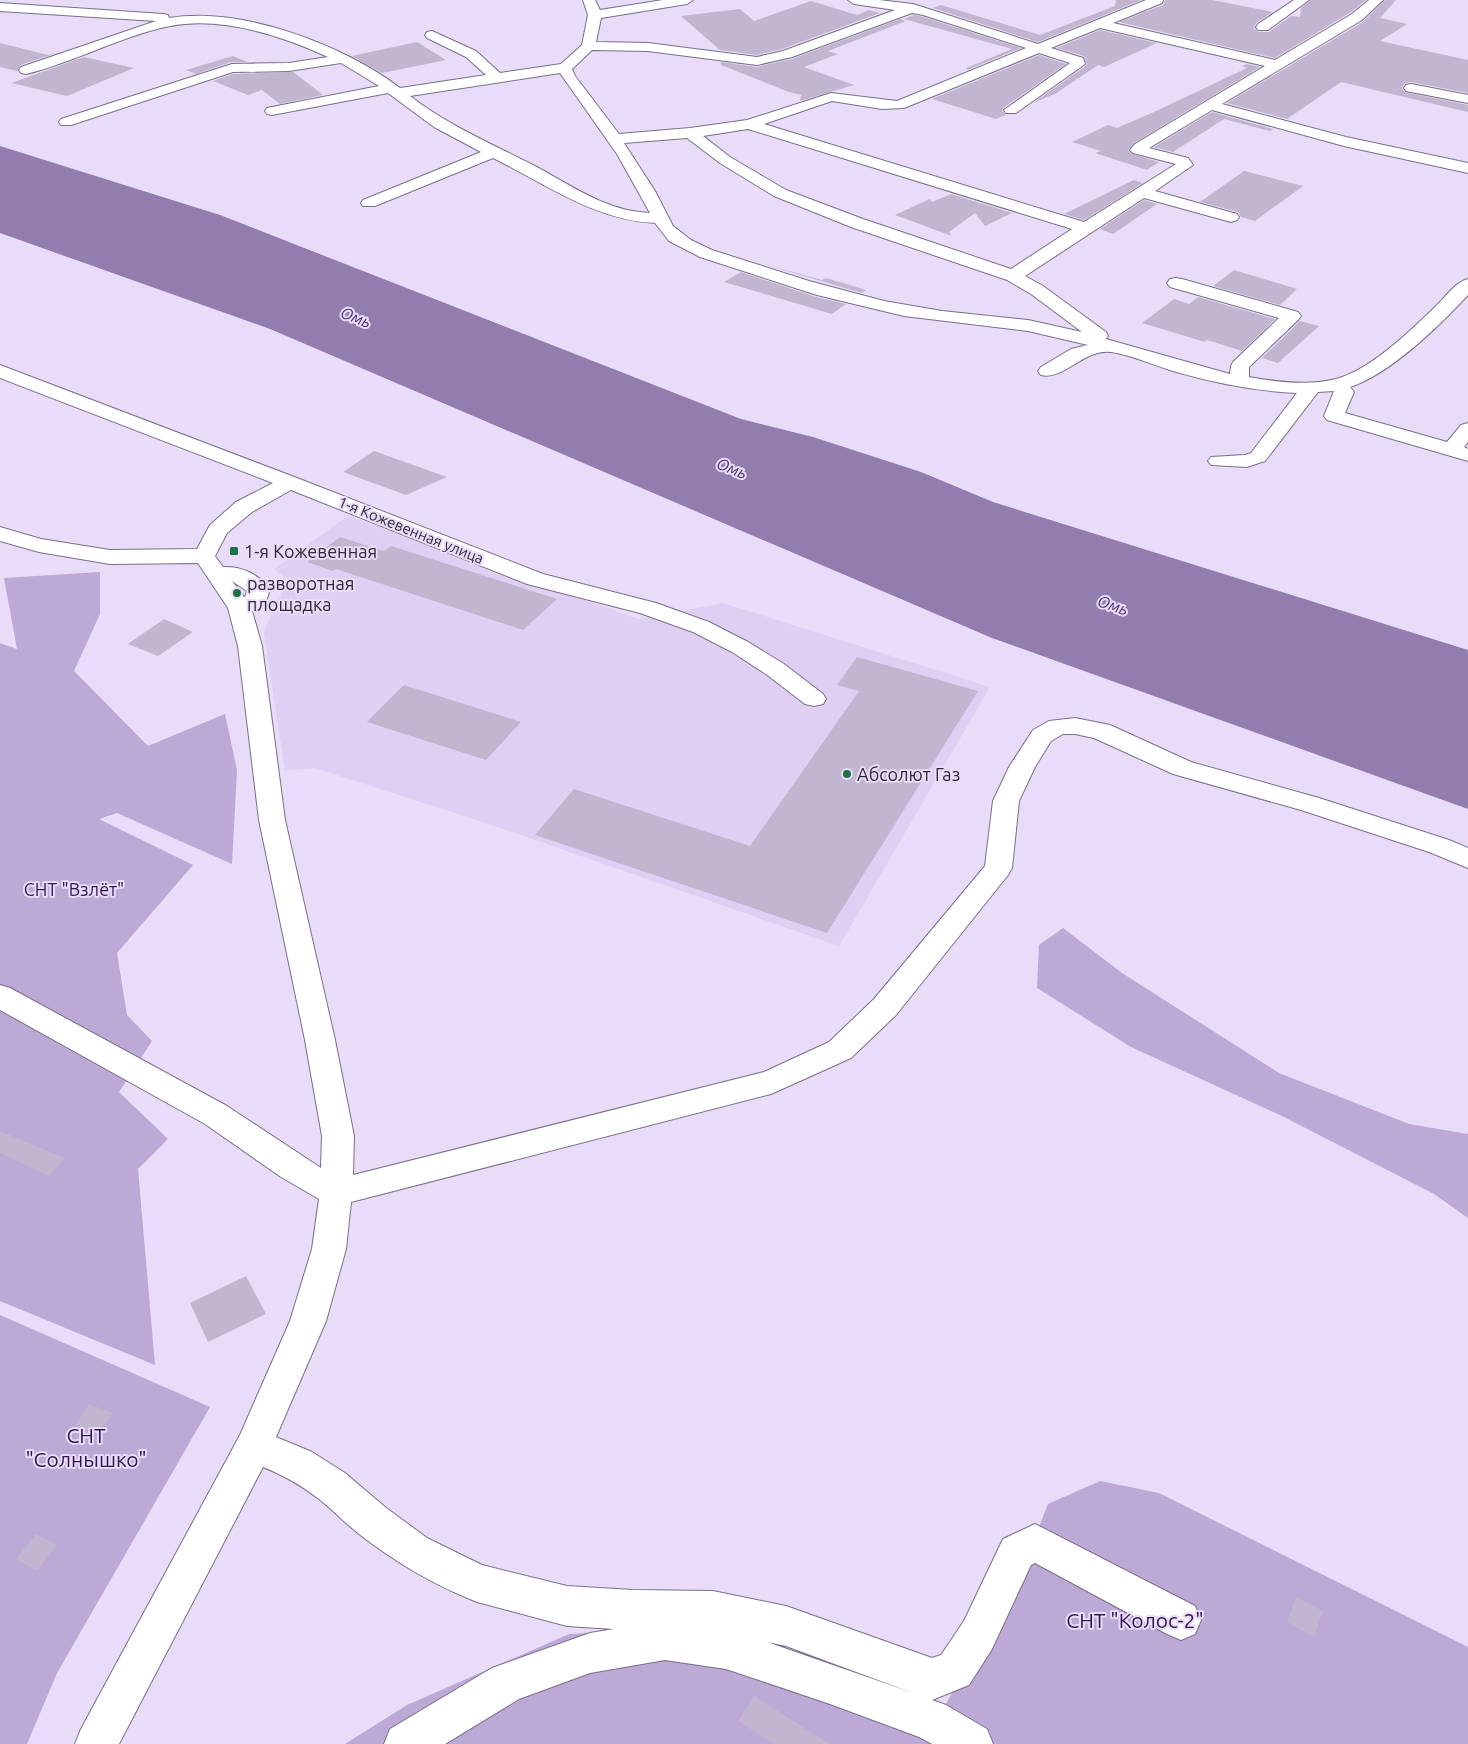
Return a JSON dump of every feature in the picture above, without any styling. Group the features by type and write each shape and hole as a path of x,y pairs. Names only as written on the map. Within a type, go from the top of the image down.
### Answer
{"street":[{"path":"272,111 395,91 432,89 497,77 565,68 588,46 596,15 589,0"},
{"path":"596,15 687,0"},
{"path":"854,0 913,8 1078,61 1078,64 1012,110"},
{"path":"614,139 690,133 749,124 831,96 887,106 899,105 1157,0"},
{"path":"1263,27 1303,0"},
{"path":"1013,276 1036,259 1144,193 1185,165 1183,161 1138,150 1140,147 1357,18 1378,0"},
{"path":"0,7 216,21 260,29 325,50 362,68 439,124 592,205 619,214 640,218 659,218"},
{"path":"588,46 648,47 757,61 787,54 913,8"},
{"path":"0,15 18,9"},
{"path":"26,70 162,24 188,20"},
{"path":"1097,24 1278,65"},
{"path":"432,35 471,54 497,77"},
{"path":"66,122 224,70 314,65 343,59"},
{"path":"565,68 568,77 614,139 653,201 659,218 672,235 690,246 736,264 804,286 874,304 926,314 1060,331 1164,362 1239,381 1288,388 1339,385 1366,372 1402,347 1468,284"},
{"path":"1411,88 1468,99"},
{"path":"1210,105 1344,141 1468,168"},
{"path":"749,124 1087,228"},
{"path":"690,133 725,160 780,193 857,223 1013,276 1037,290 1111,345"},
{"path":"369,203 495,152"},
{"path":"1144,193 1231,217"},
{"path":"1176,283 1292,316 1240,366 1239,381"},
{"path":"1048,371 1078,353 1111,345"},
{"name":"1-я Кожевенная улица","path":"0,371 536,579 648,608 701,627 740,647 775,669 814,699"},
{"path":"1339,385 1344,392 1334,416 1460,453 1468,428"},
{"path":"1218,461 1247,461 1258,457 1312,387"},
{"path":"96,1744 254,1446 308,1321 329,1249 336,1193 338,1136 320,1040 272,820 250,646 240,608 210,565 218,530 244,507 290,482"},
{"path":"0,534 39,545 110,557 210,565"},
{"path":"0,996 216,1115 292,1168 336,1193 771,1082 840,1050 886,1007 998,868 1006,801 1022,766 1042,736 1058,726 1075,726 1101,731 1182,768 1328,810 1439,846 1468,860"},
{"path":"254,1446 299,1464 332,1486 371,1520 413,1551 477,1583 567,1606 633,1610 713,1611 786,1626 932,1679 955,1671 978,1635 1017,1552 1035,1543 1181,1620"},
{"path":"633,1610 665,1640"},
{"path":"405,1744 507,1682 590,1653 665,1640 726,1648 830,1683 931,1720 972,1744"}],"shaded area":[{"path":"348,516 639,619 723,603 990,687 839,946 495,826 315,768 285,771 264,632 287,579 274,569"}],"green space":[{"name":"СНТ \"Взлёт\"","path":"100,572 100,614 74,671 148,746 225,714 237,770 232,864 117,813 99,819 193,865 117,953 127,1015 152,1041 119,1092 168,1139 138,1169 155,1365 0,1301 0,643 17,649 4,578"},
{"path":"1063,928 1122,973 1279,1073 1409,1124 1468,1134 1468,1218 1434,1194 1284,1117 1131,1047 1037,988 1039,945"},
{"name":"СНТ \"Солнышко\"","path":"0,1315 210,1407 57,1673 27,1744 0,1744"},
{"name":"СНТ \"Колос-2\"","path":"1100,1481 1159,1493 1468,1647 1468,1744 345,1744 407,1705 569,1634 694,1627 818,1659 943,1709 1024,1565 1048,1504"}],"water":[{"name":"Омь","path":"0,146 220,215 741,419 813,437 921,472 993,502 1468,650 1468,809 992,638 270,329 0,233"}],"building":[{"path":"1116,0 1141,0 1038,42 933,8 941,5 1040,35 1115,6"},
{"path":"1165,0 1212,0 1273,12 1256,23 1254,28 1258,32 1269,32 1291,16 1300,17 1301,8 1311,0 1366,0 1351,12 1275,58 1119,22 1163,5"},
{"path":"1385,0 1396,0 1380,18 1407,24 1380,41 1468,60 1468,93 1411,82 1404,84 1402,87 1404,92 1468,105 1468,112 1341,82 1287,119 1227,103 1363,22"},
{"path":"811,1 857,15 869,10 880,13 782,49 757,55 720,50 681,16 740,9 754,21"},
{"path":"914,15 1021,48 967,70 966,68 1012,49 904,19"},
{"path":"900,19 906,21 828,51 838,54 804,67 854,85 800,101 801,95 721,65 721,62 757,67 792,59"},
{"path":"1100,30 1157,43 1104,67 1098,65 1055,94 1033,103 1087,65 1084,56 1057,48"},
{"path":"417,42 446,60 382,73 352,56"},
{"path":"0,43 48,55 60,52 20,65 17,71 0,67"},
{"path":"1039,55 1066,64 1003,108 1002,111 1006,115 996,119 932,99"},
{"path":"233,56 248,62 231,62 196,74 186,70"},
{"path":"84,57 134,68 67,96 11,83"},
{"path":"1247,64 1260,67 1134,143 1128,150 1132,154 1159,162 1147,170 1095,153 1101,151 1072,142 1108,125 1117,128 1154,112 1247,68 1242,66"},
{"path":"293,72 323,95 280,104 262,90 248,95 213,81 233,74"},
{"path":"1212,112 1273,129 1270,131 1224,119 1173,152 1154,147"},
{"path":"1244,171 1303,186 1255,221 1241,217 1238,212 1200,202"},
{"path":"1134,180 1143,183 1084,220 1064,214"},
{"path":"951,194 1012,213 985,226 975,213 949,232 952,236 895,215 930,199 932,202"},
{"path":"1144,200 1157,204 1113,234 1100,229"},
{"path":"757,262 822,280 826,278 866,290 862,293"},
{"path":"1234,270 1297,289 1280,305 1213,286"},
{"path":"741,272 816,297 846,304 832,314 724,282"},
{"path":"1198,297 1275,319 1242,351 1142,323 1174,299 1189,304"},
{"path":"1300,321 1319,326 1278,363 1262,358"},
{"path":"374,451 447,477 406,495 343,472"},
{"path":"340,537 384,551 391,546 557,599 523,630 336,569 333,571 307,562"},
{"path":"164,619 193,632 158,656 128,644"},
{"path":"857,657 978,691 827,933 535,835 574,789 750,846 859,691 837,685"},
{"path":"404,685 521,722 486,760 367,722"},
{"path":"0,1131 65,1158 49,1176 0,1153"},
{"path":"246,1276 266,1314 208,1342 190,1303"},
{"path":"89,1404 113,1413 98,1434 75,1426"},
{"path":"36,1534 57,1545 37,1571 16,1559"},
{"path":"1296,1597 1323,1611 1314,1637 1287,1622"},
{"path":"754,1696 830,1744 774,1744 738,1721"}],"place":[{"name":"1-я Кожевенная","path":"234,551"},
{"name":"разворотная площадка","path":"237,593"},
{"name":"Абсолют Газ","path":"847,774"}]}
